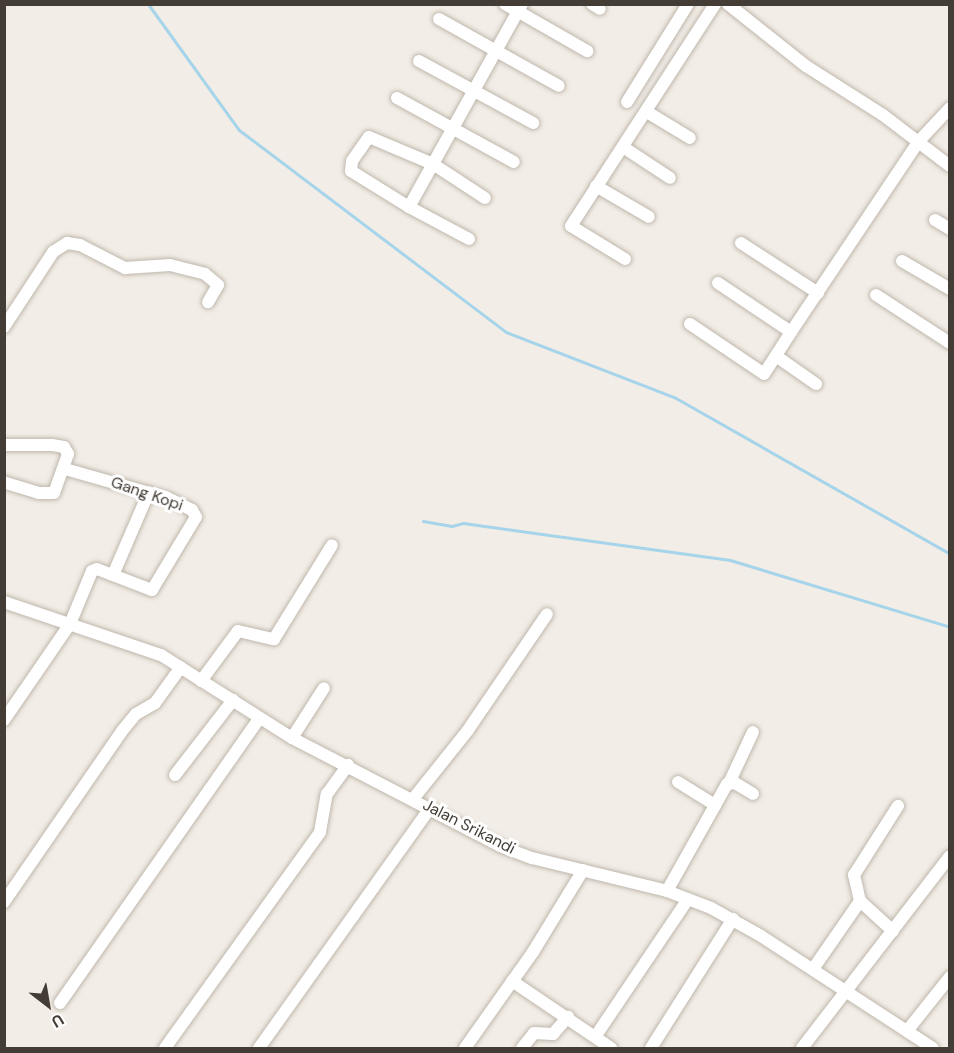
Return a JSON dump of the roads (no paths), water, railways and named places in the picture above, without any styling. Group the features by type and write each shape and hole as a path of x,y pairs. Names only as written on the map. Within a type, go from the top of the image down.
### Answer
{"street":[{"path":"505,4 520,8 587,51"},
{"path":"627,102 688,4"},
{"path":"625,259 571,226 715,4"},
{"path":"728,4 806,66 919,141 950,166"},
{"path":"409,207 477,89 520,8"},
{"path":"439,19 559,86"},
{"path":"419,61 477,89 534,123"},
{"path":"397,98 514,162"},
{"path":"690,324 764,374 919,141 950,108"},
{"path":"647,112 690,138"},
{"path":"469,239 355,176 350,168 352,161 372,136 433,164 485,198"},
{"path":"623,147 670,178"},
{"path":"596,186 649,217"},
{"path":"935,220 950,229"},
{"path":"4,327 53,252 67,243 80,245 125,268 170,265 205,274 218,285 208,302"},
{"path":"741,243 818,292"},
{"path":"902,261 950,289"},
{"path":"718,283 791,332"},
{"path":"876,296 950,343"},
{"path":"776,356 816,384"},
{"path":"4,445 64,447 68,454 57,489 49,495 4,482"},
{"name":"Gang Kopi","path":"65,469 180,503 192,510 196,517 152,590 112,575"},
{"path":"4,720 70,624 92,571 112,575 149,492"},
{"path":"201,681 238,631 274,639 332,545"},
{"path":"4,615 8,603"},
{"name":"Jalan Srikandi","path":"8,603 146,649 180,667 292,738 348,765 500,846 668,891 733,919 907,1031 916,1044 933,1048"},
{"path":"413,799 465,733 547,614"},
{"path":"4,902 126,725 155,703 180,667"},
{"path":"292,738 324,688"},
{"path":"175,775 232,700"},
{"path":"60,1002 260,719"},
{"path":"668,891 730,781 753,732"},
{"path":"165,1048 320,832 327,794 348,765"},
{"path":"730,781 753,794"},
{"path":"678,782 715,805"},
{"path":"893,931 860,901 854,874 898,807"},
{"path":"259,1048 430,808"},
{"path":"802,1048 950,856"},
{"path":"465,1048 512,981 583,870"},
{"path":"512,981 568,1017 601,1044 688,898"},
{"path":"813,969 860,901"},
{"path":"651,1048 733,919"},
{"path":"907,1031 950,977"},
{"path":"522,1048 534,1033 553,1034 568,1017"}],"waterway":[{"path":"148,4 239,130 506,332 674,397 950,554"},
{"path":"423,521 452,526 463,523 730,560 950,627"}]}
